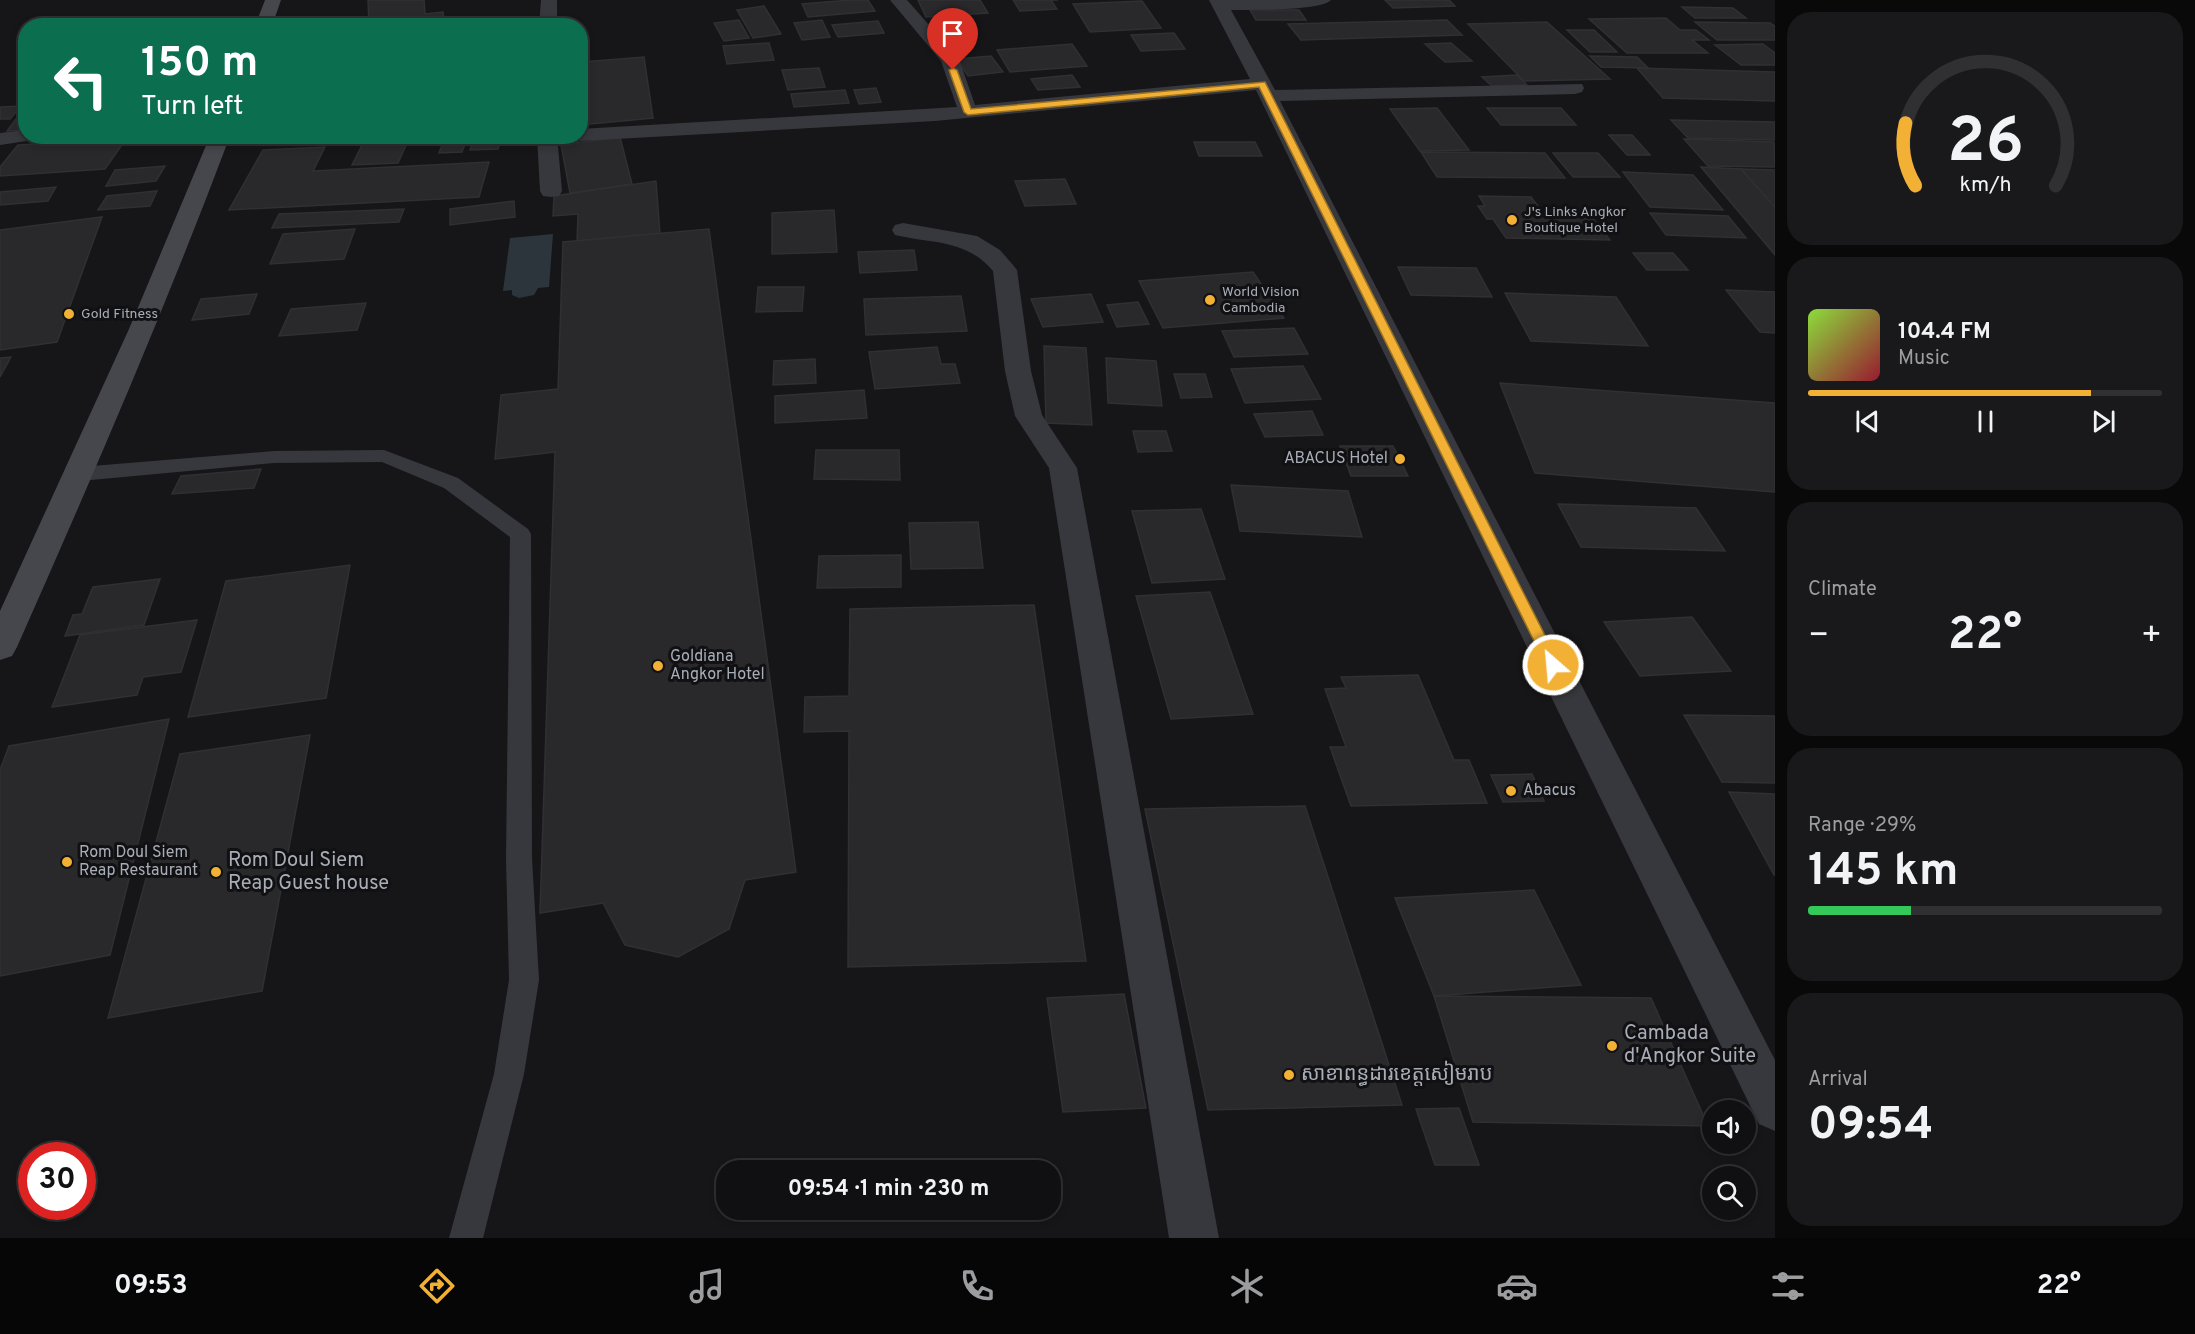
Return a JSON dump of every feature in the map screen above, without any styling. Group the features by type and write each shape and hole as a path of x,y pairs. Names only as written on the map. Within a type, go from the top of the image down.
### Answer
{"street":[{"path":"266,18 273,0"},
{"path":"548,18 549,0"},
{"path":"898,0 950,59 968,112"},
{"path":"1323,0 1271,5 1219,3 1775,1108"},
{"path":"588,135 968,112 1264,90 1575,88"},
{"path":"0,139 18,137"},
{"path":"0,646 80,474 180,241 217,144"},
{"path":"548,144 551,191"},
{"path":"903,230 969,240 992,255 1005,270 1018,371 1029,416 1045,437 1063,468 1194,1238"}],"lane":[{"path":"80,474 274,457 384,456 451,483 520,534 519,858 524,980 509,1074 466,1238"}],"shaded area":[{"path":"553,234 549,287 538,288 534,295 519,298 512,295 512,290 503,291 510,238"}],"building":[{"path":"368,0 424,0 425,14 443,12 444,18 369,18"},
{"path":"868,0 875,11 808,17 802,4"},
{"path":"918,0 980,0 988,13 926,17"},
{"path":"1013,0 1051,0 1057,9 1020,11"},
{"path":"1385,0 1449,0 1455,6 1393,8"},
{"path":"1142,1 1161,28 1090,32 1073,4"},
{"path":"764,6 781,34 753,38 737,10"},
{"path":"1682,7 1733,8 1746,18 1695,18"},
{"path":"1250,10 1299,10 1306,20 1256,20"},
{"path":"1666,18 1680,30 1696,30 1709,40 1692,40 1708,53 1627,53 1589,19"},
{"path":"739,20 749,38 724,41 714,23"},
{"path":"822,20 830,37 802,40 794,23"},
{"path":"1447,20 1462,35 1301,40 1288,24"},
{"path":"878,21 884,33 838,37 832,25"},
{"path":"1547,22 1610,79 1524,81 1468,24"},
{"path":"1695,22 1770,23 1775,26 1775,40 1717,40"},
{"path":"1567,30 1594,30 1617,52 1590,52"},
{"path":"1174,33 1185,49 1141,51 1131,35"},
{"path":"769,43 774,60 727,64 723,46"},
{"path":"1451,43 1472,61 1445,62 1425,44"},
{"path":"1072,44 1087,66 1010,72 997,50"},
{"path":"1763,44 1775,53 1775,65 1741,65 1715,45"},
{"path":"991,56 1003,72 968,76 957,59"},
{"path":"1590,56 1637,57 1648,68 1601,67"},
{"path":"644,57 653,118 588,124 588,62"},
{"path":"819,68 825,87 788,90 782,70"},
{"path":"1637,68 1775,72 1775,101 1663,98"},
{"path":"1072,75 1080,87 1038,90 1031,79"},
{"path":"1517,75 1527,85 1492,86 1482,77"},
{"path":"876,88 881,102 859,104 854,90"},
{"path":"845,90 849,103 794,107 791,94"},
{"path":"18,106 18,110 10,119 0,119 0,107"},
{"path":"1437,108 1469,150 1420,151 1390,109"},
{"path":"1487,108 1561,108 1576,125 1501,125"},
{"path":"16,119 18,119 18,130 7,131"},
{"path":"1671,120 1775,122 1775,140 1688,138"},
{"path":"1609,135 1632,135 1650,155 1627,155"},
{"path":"620,137 632,184 570,193 561,145 588,144 588,141"},
{"path":"1684,139 1774,142 1775,167 1708,166"},
{"path":"1194,142 1255,142 1262,156 1199,156"},
{"path":"122,144 105,169 0,176 0,167 18,145"},
{"path":"407,144 398,163 352,165 362,145"},
{"path":"442,144 465,144 462,152 439,153"},
{"path":"472,144 500,144 498,149 470,150"},
{"path":"325,147 313,171 489,162 479,197 229,210 263,150"},
{"path":"1421,152 1545,153 1565,178 1437,177"},
{"path":"1553,153 1598,153 1620,177 1573,177"},
{"path":"165,166 156,181 106,186 115,170"},
{"path":"1701,167 1741,169 1775,207 1775,255"},
{"path":"1741,169 1775,170 1775,207"},
{"path":"1623,172 1693,175 1723,210 1650,207"},
{"path":"1065,179 1076,204 1025,206 1015,181"},
{"path":"656,181 660,234 577,241 578,214 553,216 554,196"},
{"path":"56,187 48,201 0,205 0,192"},
{"path":"157,191 150,206 98,210 107,196"},
{"path":"1479,196 1531,197 1541,210 1586,210 1610,240 1506,238 1493,219 1487,219 1478,206 1485,206"},
{"path":"514,201 515,217 450,225 450,209"},
{"path":"404,209 399,222 272,228 279,214"},
{"path":"834,210 837,252 772,254 772,213"},
{"path":"1650,213 1728,216 1746,238 1666,235"},
{"path":"102,217 57,342 0,350 0,230"},
{"path":"355,229 344,259 270,264 283,234"},
{"name":"Goldiana Angkor Hotel","path":"709,229 796,872 745,880 729,929 678,957 625,945 603,903 540,913 555,452 495,459 501,395 558,389 563,242"},
{"path":"914,250 917,270 860,273 858,252"},
{"path":"1633,253 1673,253 1688,270 1647,270"},
{"path":"1398,267 1476,268 1492,297 1411,295"},
{"name":"World Vision Cambodia","path":"1253,272 1284,318 1163,328 1139,281"},
{"path":"758,287 804,287 802,311 756,312"},
{"path":"1726,290 1775,292 1775,333 1760,332"},
{"path":"1505,293 1616,297 1648,346 1531,341"},
{"path":"257,294 249,314 192,320 201,299"},
{"path":"1091,294 1103,322 1043,327 1031,299"},
{"path":"961,296 967,331 866,335 864,299"},
{"path":"1138,302 1149,324 1117,327 1107,305"},
{"path":"366,303 357,330 279,336 291,309"},
{"path":"1294,328 1308,354 1234,357 1222,331"},
{"path":"1044,346 1086,348 1092,425 1046,423"},
{"path":"937,347 941,364 955,364 960,383 875,389 869,352"},
{"path":"11,357 0,377 0,358"},
{"path":"1106,358 1156,361 1162,406 1108,403"},
{"path":"815,359 816,383 773,385 774,361"},
{"path":"1303,366 1321,399 1245,403 1231,369"},
{"path":"1174,374 1205,374 1212,397 1181,398"},
{"path":"1500,383 1775,403 1775,492 1535,473"},
{"path":"864,390 867,418 775,423 775,396"},
{"path":"1312,411 1323,435 1265,437 1254,414"},
{"path":"1133,431 1166,431 1172,451 1138,452"},
{"path":"1340,446 1393,446 1408,476 1351,476"},
{"path":"816,450 899,450 900,480 814,479"},
{"path":"261,469 254,488 172,494 181,476"},
{"path":"1231,485 1348,491 1362,537 1240,531"},
{"path":"1558,504 1696,508 1725,551 1581,547"},
{"path":"1201,509 1225,579 1152,583 1132,511"},
{"path":"978,522 983,568 911,569 909,523"},
{"path":"901,555 901,587 817,588 819,556"},
{"path":"350,565 326,698 188,717 226,581"},
{"path":"160,579 144,625 65,636 73,615 82,614 93,587"},
{"path":"1210,592 1253,714 1171,719 1136,596"},
{"path":"1034,605 1086,961 848,967 849,731 804,732 805,697 849,696 850,609"},
{"path":"1692,617 1731,671 1640,676 1604,622"},
{"path":"197,620 181,672 143,677 137,695 52,707 80,635"},
{"path":"1418,675 1454,760 1469,760 1487,803 1351,806 1330,747 1346,747 1325,689 1346,688 1341,677"},
{"path":"1684,715 1775,716 1775,783 1722,782"},
{"name":"Rom Doul Siem Reap Restaurant","path":"169,719 110,955 0,976 0,770 9,746"},
{"name":"Rom Doul Siem Reap Guest house","path":"310,735 262,991 108,1018 180,754"},
{"path":"1532,774 1544,801 1503,802 1491,775"},
{"path":"1729,792 1775,794 1775,875 1774,875"},
{"path":"1305,806 1402,1105 1208,1110 1145,809"},
{"path":"1534,890 1581,985 1434,996 1395,898"},
{"path":"1124,994 1146,1108 1063,1112 1047,998"},
{"path":"1434,996 1651,998 1702,1113 1702,1126 1473,1122"},
{"path":"1459,1108 1479,1165 1435,1165 1416,1109"}],"place":[{"name":"J's Links Angkor Boutique Hotel","path":"1512,220"},
{"name":"World Vision Cambodia","path":"1210,300"},
{"name":"Gold Fitness","path":"69,314"},
{"name":"ABACUS Hotel","path":"1400,459"},
{"name":"Goldiana Angkor Hotel","path":"658,666"},
{"name":"Abacus","path":"1511,791"},
{"name":"Rom Doul Siem Reap Restaurant","path":"67,862"},
{"name":"Rom Doul Siem Reap Guest house","path":"216,872"},
{"name":"Cambada d'Angkor Suite","path":"1612,1046"},
{"name":"សាខាពន្ធដារខេត្តសៀមរាប","path":"1289,1075"}],"route":[{"path":"953,70 968,112 1262,84 1553,665"}]}
